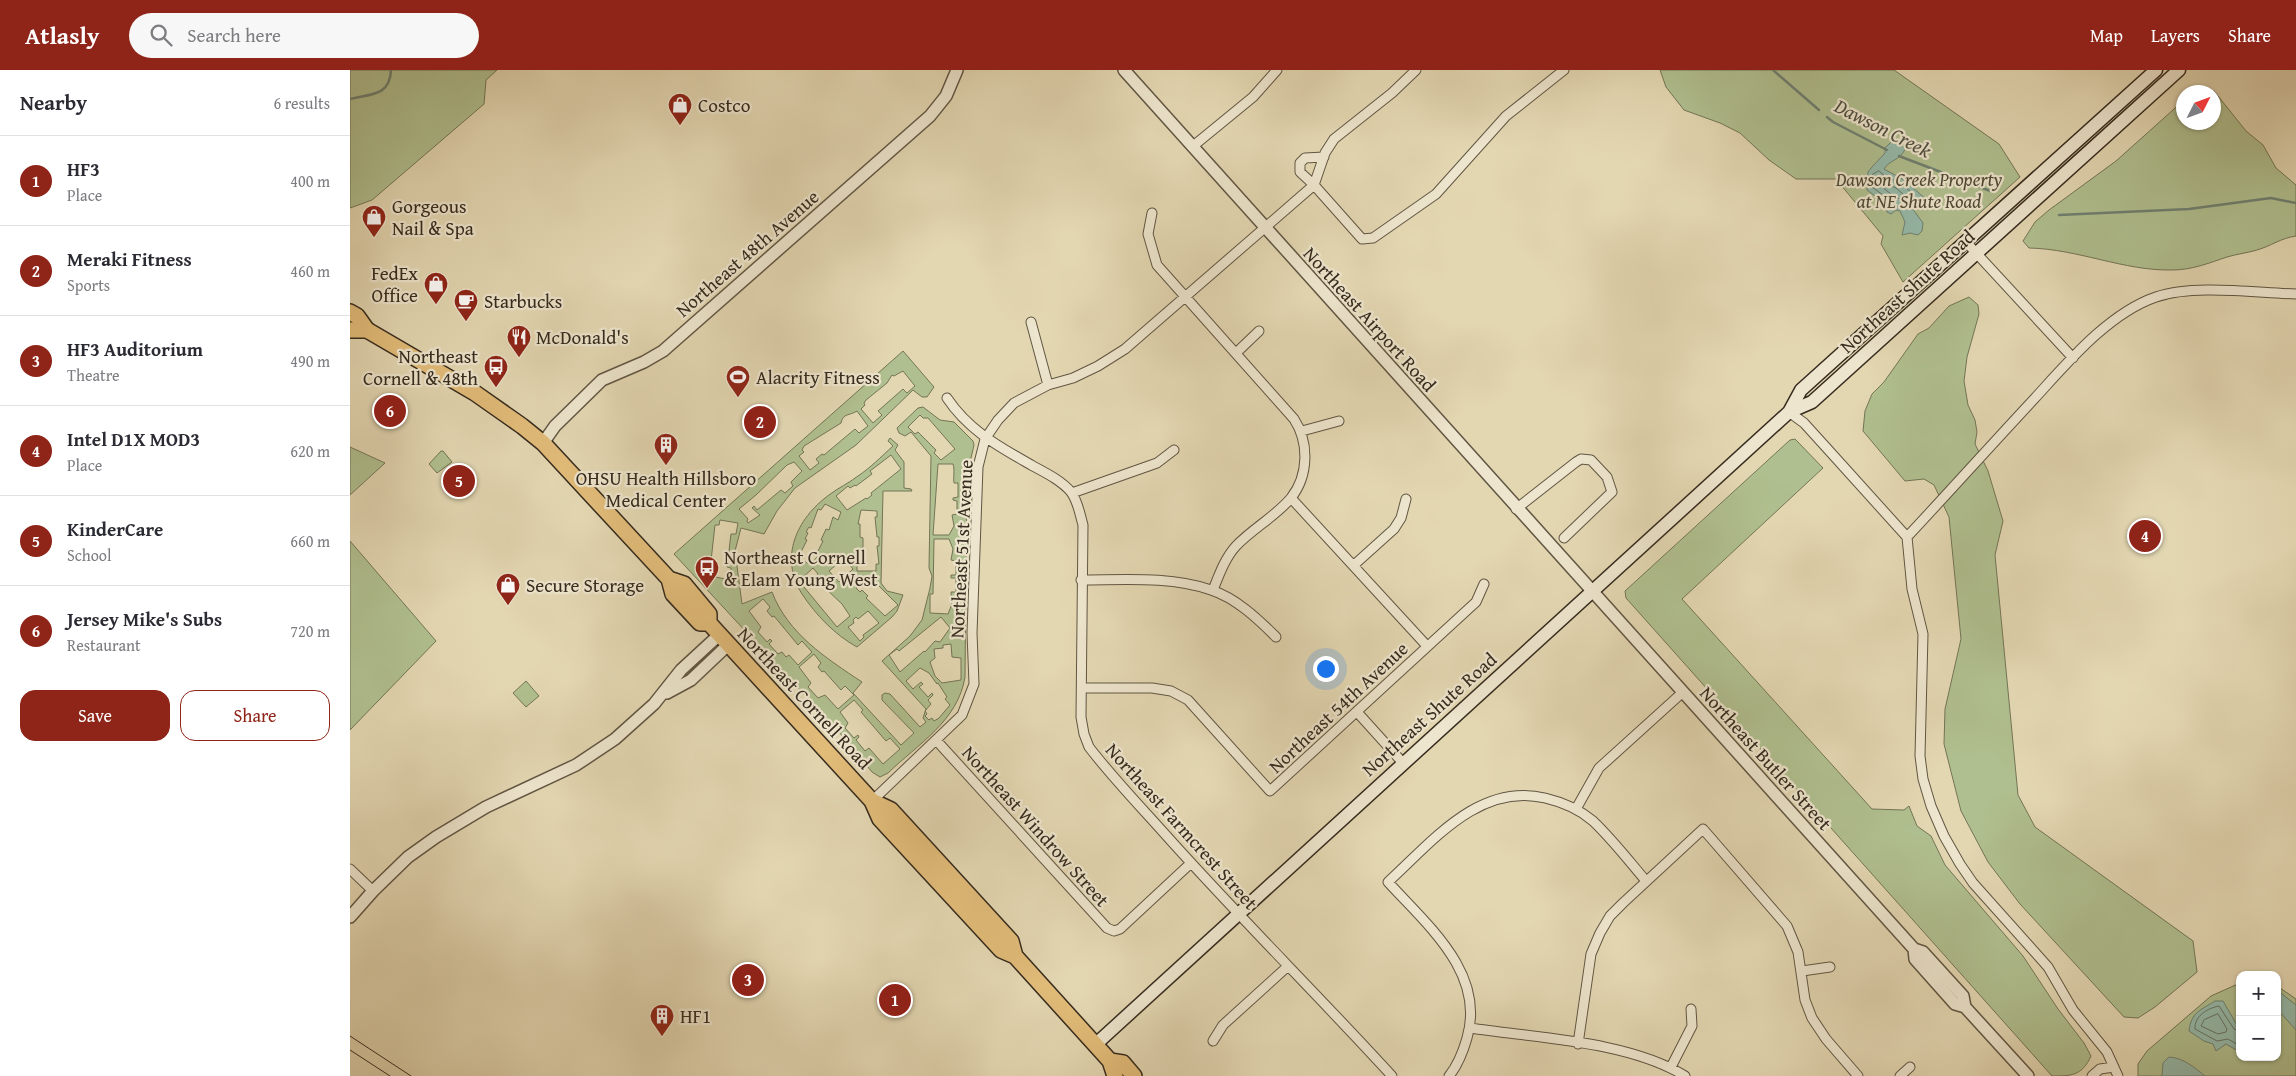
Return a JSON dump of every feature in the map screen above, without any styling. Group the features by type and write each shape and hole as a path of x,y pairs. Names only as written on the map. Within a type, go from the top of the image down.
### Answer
{"main road":[{"name":"Northeast Shute Road","path":"1790,412 1802,390 2156,70"},
{"name":"Northeast Shute Road","path":"1096,1044 1592,590 1790,412 1812,402 2179,70"},
{"name":"Northeast Cornell Road","path":"350,312 357,316 367,330 498,407 543,443 669,579 673,594 700,623 719,634 872,800 880,819 1000,950 1016,956 1096,1044 1110,1060 1115,1076"},
{"path":"350,330 367,330"},
{"name":"Northeast Cornell Road","path":"1110,1060 1123,1063 1134,1076"}],"street":[{"name":"Northeast 48th Avenue","path":"543,443 556,426 599,382 644,362 663,351 930,116 946,96 957,70"},
{"path":"1192,147 1253,98 1277,70"},
{"name":"Northeast 51st Avenue","path":"872,800 962,716 974,684 972,634 974,529 978,467 985,439 998,420 1014,403 1048,385 1073,378 1098,366 1125,349 1186,298 1314,184 1324,157 1334,140 1380,103 1416,70"},
{"path":"1324,157 1305,158 1300,163 1300,172 1314,184 1362,239 1373,238 1436,194 1506,116 1564,70"},
{"name":"Northeast Airport Road","path":"1129,72 1192,147 1516,509 1592,590"},
{"path":"1152,213 1148,234 1157,265 1294,419 1302,431 1306,453 1304,469 1291,498 1235,547 1223,566 1213,590"},
{"path":"1966,242 2073,358"},
{"path":"1907,538 2073,358 2117,318 2134,307 2156,297 2186,291 2296,294"},
{"path":"1031,322 1048,385"},
{"path":"1236,353 1259,331"},
{"path":"947,398 957,414 985,439 1046,474 1072,493 1157,463 1174,450"},
{"path":"1790,412 1828,449 1907,538 1912,589 1923,634 1920,756 1923,779 1944,836 1973,883 2040,956 2077,1015 2107,1052 2113,1071 2118,1076"},
{"path":"1302,431 1339,421"},
{"path":"1516,509 1576,462 1581,459 1591,460 1607,477 1612,492 1564,538"},
{"name":"Northeast Farmcrest Street","path":"1072,493 1083,525 1081,717 1089,747 1191,863 1287,967 1322,999 1392,1076"},
{"path":"1291,498 1427,646"},
{"path":"1354,565 1394,529 1401,518 1406,499"},
{"path":"1081,580 1157,579 1213,590 1243,608 1276,637"},
{"name":"Northeast 54th Avenue","path":"1082,688 1152,688 1171,691 1188,700 1270,791 1476,602 1484,584"},
{"name":"Northeast Butler Street","path":"1592,590 1914,949 1915,959 1926,972 1955,1004 1965,1007 2028,1076"},
{"path":"350,917 373,891 408,857 454,825 486,807 557,775 595,753 634,723 664,695 691,680 719,634"},
{"path":"1576,809 1599,768 1683,692"},
{"path":"1357,712 1403,763"},
{"name":"Northeast Windrow Street","path":"936,740 1097,918 1114,932 1120,929 1191,863"},
{"path":"1449,1076 1463,1051 1470,1028 1470,1004 1467,986 1458,964 1445,946 1388,882 1463,814 1494,799 1511,795 1538,796 1558,800 1576,809 1592,820 1646,881"},
{"path":"1578,1044 1591,954 1610,916 1703,829 1788,926 1798,952 1805,1000 1812,1018 1826,1039 1858,1076"},
{"path":"350,869 373,891"},
{"path":"1214,1040 1223,1025 1287,967"},
{"path":"1802,970 1830,967"},
{"path":"1671,1067 1692,1026 1691,1008"},
{"path":"1470,1028 1615,1049 1671,1067 1685,1076"},
{"path":"1900,1076 1910,1067"},
{"path":"2092,1076 2100,1069 2113,1071"}],"green space":[{"path":"350,70 497,70 486,80 484,104 372,200 350,208"},
{"name":"Dawson Creek Property at NE Shute Road","path":"1660,70 1894,70 1999,144 2020,177 1903,282 1881,244 1883,236 1836,179 1796,179 1769,160 1740,133 1720,123 1684,110 1666,87"},
{"path":"2221,100 2246,131 2263,145 2276,168 2296,185 2296,236 2257,250 2179,270 2136,267 2065,252 2029,248 2023,241 2035,222 2116,161 2176,107 2176,130 2221,130"},
{"path":"1969,297 1978,305 1979,314 1967,357 1964,381 1968,405 1975,420 1977,432 1975,444 1988,471 2003,521 1995,555 2018,795 2035,827 2193,941 2197,972 2155,1007 2138,1018 2124,1017 2020,904 1988,862 1961,811 1944,744 1945,709 1961,639 1949,517 1934,485 1924,479 1905,481 1863,431 1865,411 1872,394 1884,382 1918,334 1929,328 1949,306"},
{"path":"903,351 934,387 927,397 922,397 913,390 856,445 795,488 777,511 764,534 741,528 735,551 742,604 772,592 788,620 809,644 862,682 853,693 901,745 914,733 882,700 882,695 885,693 890,694 920,727 926,722 923,718 925,711 927,714 925,716 929,720 932,718 934,721 950,705 945,699 947,697 938,683 929,673 920,668 906,681 913,689 921,682 923,684 919,687 928,697 932,693 933,695 928,700 931,704 926,710 882,661 910,636 922,620 932,576 929,568 931,456 911,432 905,436 899,433 897,428 918,408 923,407 940,420 954,422 973,441 974,445 967,475 965,677 961,693 954,706 935,731 888,773 880,777 872,772 848,742 674,554","holes":["903,371 915,386 907,393 903,389 878,411 882,415 873,423 861,409 865,405 866,400 887,383 892,375 894,376","857,411 868,426 859,433 855,429 824,455 822,454 816,459 819,463 810,470 799,456 804,452 802,450 804,446 841,423 845,416","920,415 923,418 928,418 955,449 941,460 934,453 936,450 918,432 915,434 908,427","794,462 802,471 791,482 793,486 785,493 781,490 757,510 754,506 752,508 760,515 748,523 748,519 739,509 787,465","938,464 953,464 954,483 958,483 958,497 953,498 953,500 957,501 957,514 952,515 954,526 949,535 933,535","720,520 738,523 736,534 731,534 727,567 731,568 730,580 711,576 715,525 719,525","934,539 949,539 953,549 951,560 956,561 956,575 951,575 951,578 956,578 956,592 951,592 952,604 948,614 930,613 930,594 933,594","763,599 770,607 767,611 772,617 774,616 798,645 802,641 812,652 798,665 789,655 786,657 782,652 778,654 769,644 772,641 770,639 767,642 758,632 761,627 749,611","941,617 950,628 940,642 935,641 925,652 900,672 889,655 897,649 899,651","951,644 952,657 961,658 961,680 942,683 935,676 930,662 935,658 934,649 943,648 943,645","814,654 821,663 818,667 822,672 824,671 841,690 845,686 854,695 838,709 825,695 818,698 808,687 811,683 799,667","854,700 863,710 861,712 886,741 890,738 900,749 883,764 869,748 865,751 856,740 859,737 858,735 854,738 845,728 848,723 840,712"]},
{"path":"890,438 898,445 895,450 904,462 904,488 911,489 912,491 883,491 881,583 887,591 903,595 897,611 892,617 857,647 841,637 826,624 802,594 795,580 792,567 792,553 794,540 800,527 817,505 876,462 893,446 888,441","holes":["891,455 901,469 871,493 872,495 867,499 847,510 836,496 848,486 850,488 856,486 872,474 870,471","825,504 841,512 838,520 833,517 829,530 826,529 817,553 819,554 811,565 796,557 807,540 805,539 808,533 806,532 809,527 811,528 818,509 821,510","861,510 877,511 877,517 875,517 877,537 879,537 879,546 877,546 879,564 876,564 876,571 857,571 857,563 861,563 860,550 863,550 860,524 858,524","844,558 853,569 839,582 829,571","813,568 818,574 817,576 826,585 824,587 842,604 850,616 837,627 799,581","869,576 898,605 885,616 866,598 868,596 862,590 860,592 856,588","868,611 879,623 863,635 864,637 860,641 848,627 854,623 853,620 856,617 858,619"]},
{"path":"1795,439 1823,468 1682,599 1872,809 1904,810 1909,806 1917,826 1931,836 1945,865 2023,956 2058,1009 2084,1043 2091,1056 2084,1068 2075,1074 2052,1076 1626,598 1625,591 1790,440"},
{"path":"350,447 385,463 350,495"},
{"path":"441,451 452,462 437,473 429,464"},
{"path":"350,541 436,641 350,730"},
{"path":"526,681 539,696 526,707 513,693"},
{"path":"2236,985 2236,1061 2281,1061 2281,989 2296,999 2296,1076 2138,1076 2138,1064 2147,1051 2211,996"}],"water":[{"path":"1893,137 1899,146 1903,146 1905,149 1901,155 1884,169 1904,180 1928,201 1924,204 1918,200 1912,208 1923,223 1922,231 1918,235 1910,233 1902,235 1905,222 1900,211 1896,210 1891,214 1887,212 1886,204 1867,190 1868,172 1885,153 1885,148 1892,141"},
{"path":"2281,993 2296,1005 2296,1030 2281,1013"},
{"path":"2215,1001 2223,1001 2236,1023 2236,1050 2226,1044 2216,1051 2213,1044 2204,1041 2189,1031 2194,1016 2201,1009"},
{"path":"2169,1057 2184,1061 2205,1076 2162,1076 2163,1063"}],"waterway":[{"name":"Dawson Creek","path":"350,99 372,94 383,89 390,79 391,70"},
{"name":"Dawson Creek","path":"1773,70 1819,110"},
{"name":"Dawson Creek","path":"1827,117 1887,150"},
{"name":"Dawson Creek","path":"1899,156 1993,192"},
{"name":"Dawson Creek","path":"2059,215 2189,209 2271,198 2296,203"}],"tram line":[{"path":"350,1036 411,1076"},
{"path":"350,1050 390,1076"}],"place":[{"name":"Costco","path":"680,126"},
{"name":"Gorgeous Nail & Spa","path":"374,238"},
{"name":"FedEx Office","path":"436,305"},
{"name":"Starbucks","path":"466,322"},
{"name":"McDonald's","path":"519,358"},
{"name":"Northeast Cornell & 48th","path":"496,388"},
{"name":"Alacrity Fitness","path":"738,398"},
{"name":"Jersey Mike's Subs","path":"390,411"},
{"name":"Meraki Fitness","path":"760,422"},
{"name":"OHSU Health Hillsboro Medical Center","path":"666,466"},
{"name":"KinderCare","path":"459,481"},
{"name":"Intel D1X MOD3","path":"2145,536"},
{"name":"Northeast Cornell & Elam Young West","path":"707,589"},
{"name":"Secure Storage","path":"508,606"},
{"name":"HF3 Auditorium","path":"748,980"},
{"name":"HF3","path":"895,1000"},
{"name":"HF1","path":"662,1037"}]}
